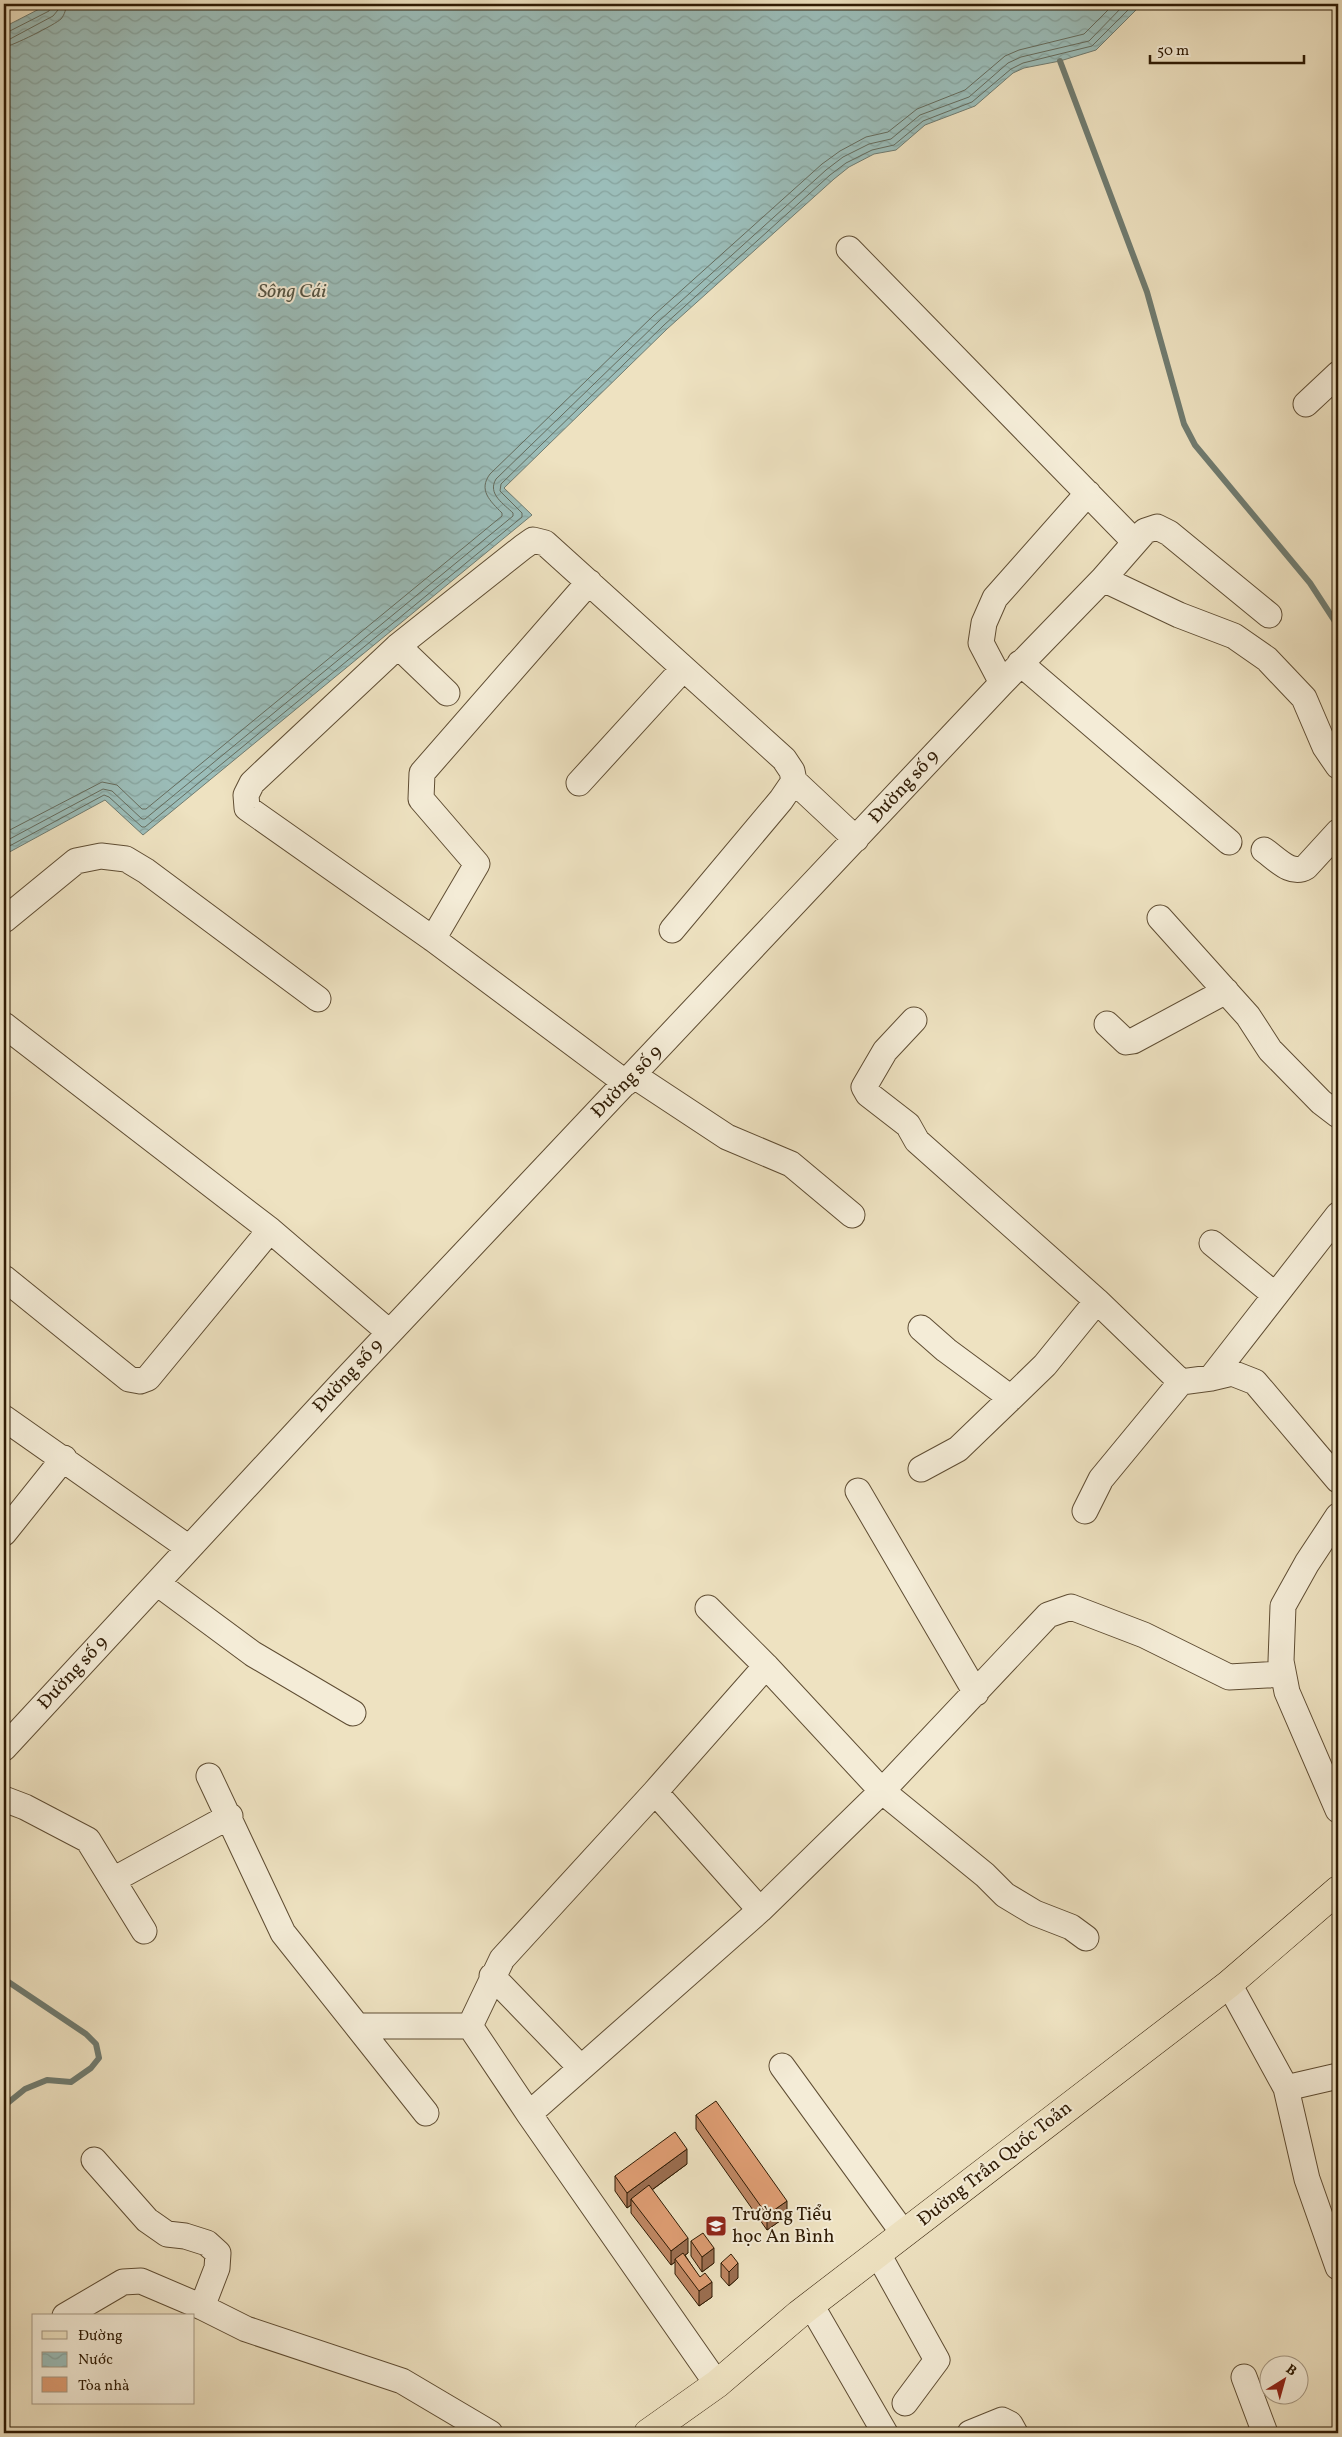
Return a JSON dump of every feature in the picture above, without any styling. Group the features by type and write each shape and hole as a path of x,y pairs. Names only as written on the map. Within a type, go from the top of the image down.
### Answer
{"main road":[{"name":"Đường Trần Quốc Toản","path":"648,2433 717,2384 811,2305 1229,1984 1338,1890"}],"street":[{"path":"849,249 1135,542"},
{"path":"1306,404 1338,374"},
{"path":"1002,683 981,643 984,623 996,598 1088,493"},
{"name":"Đường số 9","path":"4,1748 390,1332 1102,579 1145,531 1158,527 1169,533 1269,615"},
{"path":"852,1214 791,1164 726,1137 629,1079 247,808 246,795 252,784 398,646 533,540 545,543 784,759 792,771 794,781 856,839"},
{"path":"1102,579 1179,615 1234,636 1267,659 1304,698 1325,747 1337,760"},
{"path":"432,939 477,864 421,799 422,773 589,582"},
{"path":"398,646 447,693"},
{"path":"1020,664 1229,842"},
{"path":"579,783 683,669"},
{"path":"672,930 781,800 794,781"},
{"path":"1264,850 1293,871 1300,870 1306,867 1338,832"},
{"path":"4,920 76,861 101,856 126,859 146,871 318,999"},
{"path":"1160,918 1248,1016 1270,1050 1321,1102 1338,1115"},
{"path":"1106,1024 1126,1042 1133,1041 1226,991"},
{"path":"914,1020 885,1051 864,1087 868,1094 908,1125 918,1140 1097,1301 1181,1382"},
{"path":"4,1025 270,1230 390,1332"},
{"path":"1211,1378 1338,1216"},
{"path":"4,1278 129,1379 140,1380 148,1378 270,1230"},
{"path":"1212,1243 1275,1295"},
{"path":"921,1469 958,1449 1045,1365 1097,1301"},
{"path":"921,1328 946,1350 1011,1398"},
{"path":"1085,1511 1101,1479 1181,1382 1232,1373 1255,1382 1338,1480"},
{"path":"4,1418 64,1458 189,1548"},
{"path":"4,1533 64,1458"},
{"path":"858,1491 976,1693"},
{"path":"1338,1516 1307,1563 1283,1606 1281,1661 1286,1692 1338,1810"},
{"path":"157,1582 253,1654 353,1713"},
{"path":"529,2114 760,1910 882,1791 1048,1615 1072,1607 1144,1635 1229,1677 1283,1674"},
{"path":"708,1608 766,1666 882,1791 985,1875 1005,1895 1034,1912 1071,1927 1086,1938"},
{"path":"470,2026 492,1976 502,1959 655,1792 766,1666"},
{"path":"209,1776 230,1816 283,1933 426,2113"},
{"path":"655,1792 760,1910"},
{"path":"4,1799 25,1807 88,1840 144,1931"},
{"path":"113,1880 230,1816"},
{"path":"492,1976 581,2068"},
{"path":"1229,1984 1286,2088 1307,2180 1332,2228 1338,2267"},
{"path":"357,2026 470,2026"},
{"path":"470,2026 717,2384"},
{"path":"782,2066 904,2234"},
{"path":"1286,2088 1338,2076"},
{"path":"94,2160 147,2220 167,2234 185,2236 207,2244 218,2253 217,2268 202,2307"},
{"path":"878,2254 937,2360 905,2403"},
{"path":"68,2314 123,2282 132,2280 142,2281 202,2307 246,2329 402,2381 490,2433"},
{"path":"811,2305 885,2433"},
{"path":"1244,2377 1265,2433"},
{"path":"970,2433 1002,2420 1010,2424 1014,2433"}],"water":[{"name":"Sông Cái","path":"49,4 1142,4 1096,50 1060,61 1024,68 1013,73 975,106 925,125 896,150 874,154 849,167 834,179 667,329 504,488 532,515 143,835 105,800 4,855 4,30 10,24"}],"building":[{"path":"716,2101 787,2201 767,2215 696,2115"},
{"path":"675,2132 687,2149 627,2193 615,2176"},
{"path":"649,2185 688,2238 671,2251 631,2199"},
{"path":"703,2233 714,2248 702,2257 691,2241"},
{"path":"683,2253 700,2277 705,2273 712,2282 699,2291 675,2259"},
{"path":"731,2254 738,2263 729,2272 721,2263"}],"waterway":[{"path":"1060,61 1147,292 1184,424 1195,445 1310,583 1338,626"},
{"path":"4,1979 86,2034 96,2044 99,2058 91,2068 71,2082 47,2080 25,2089 4,2106"}],"place":[{"name":"Trường Tiểu học An Bình","path":"716,2226"}]}
